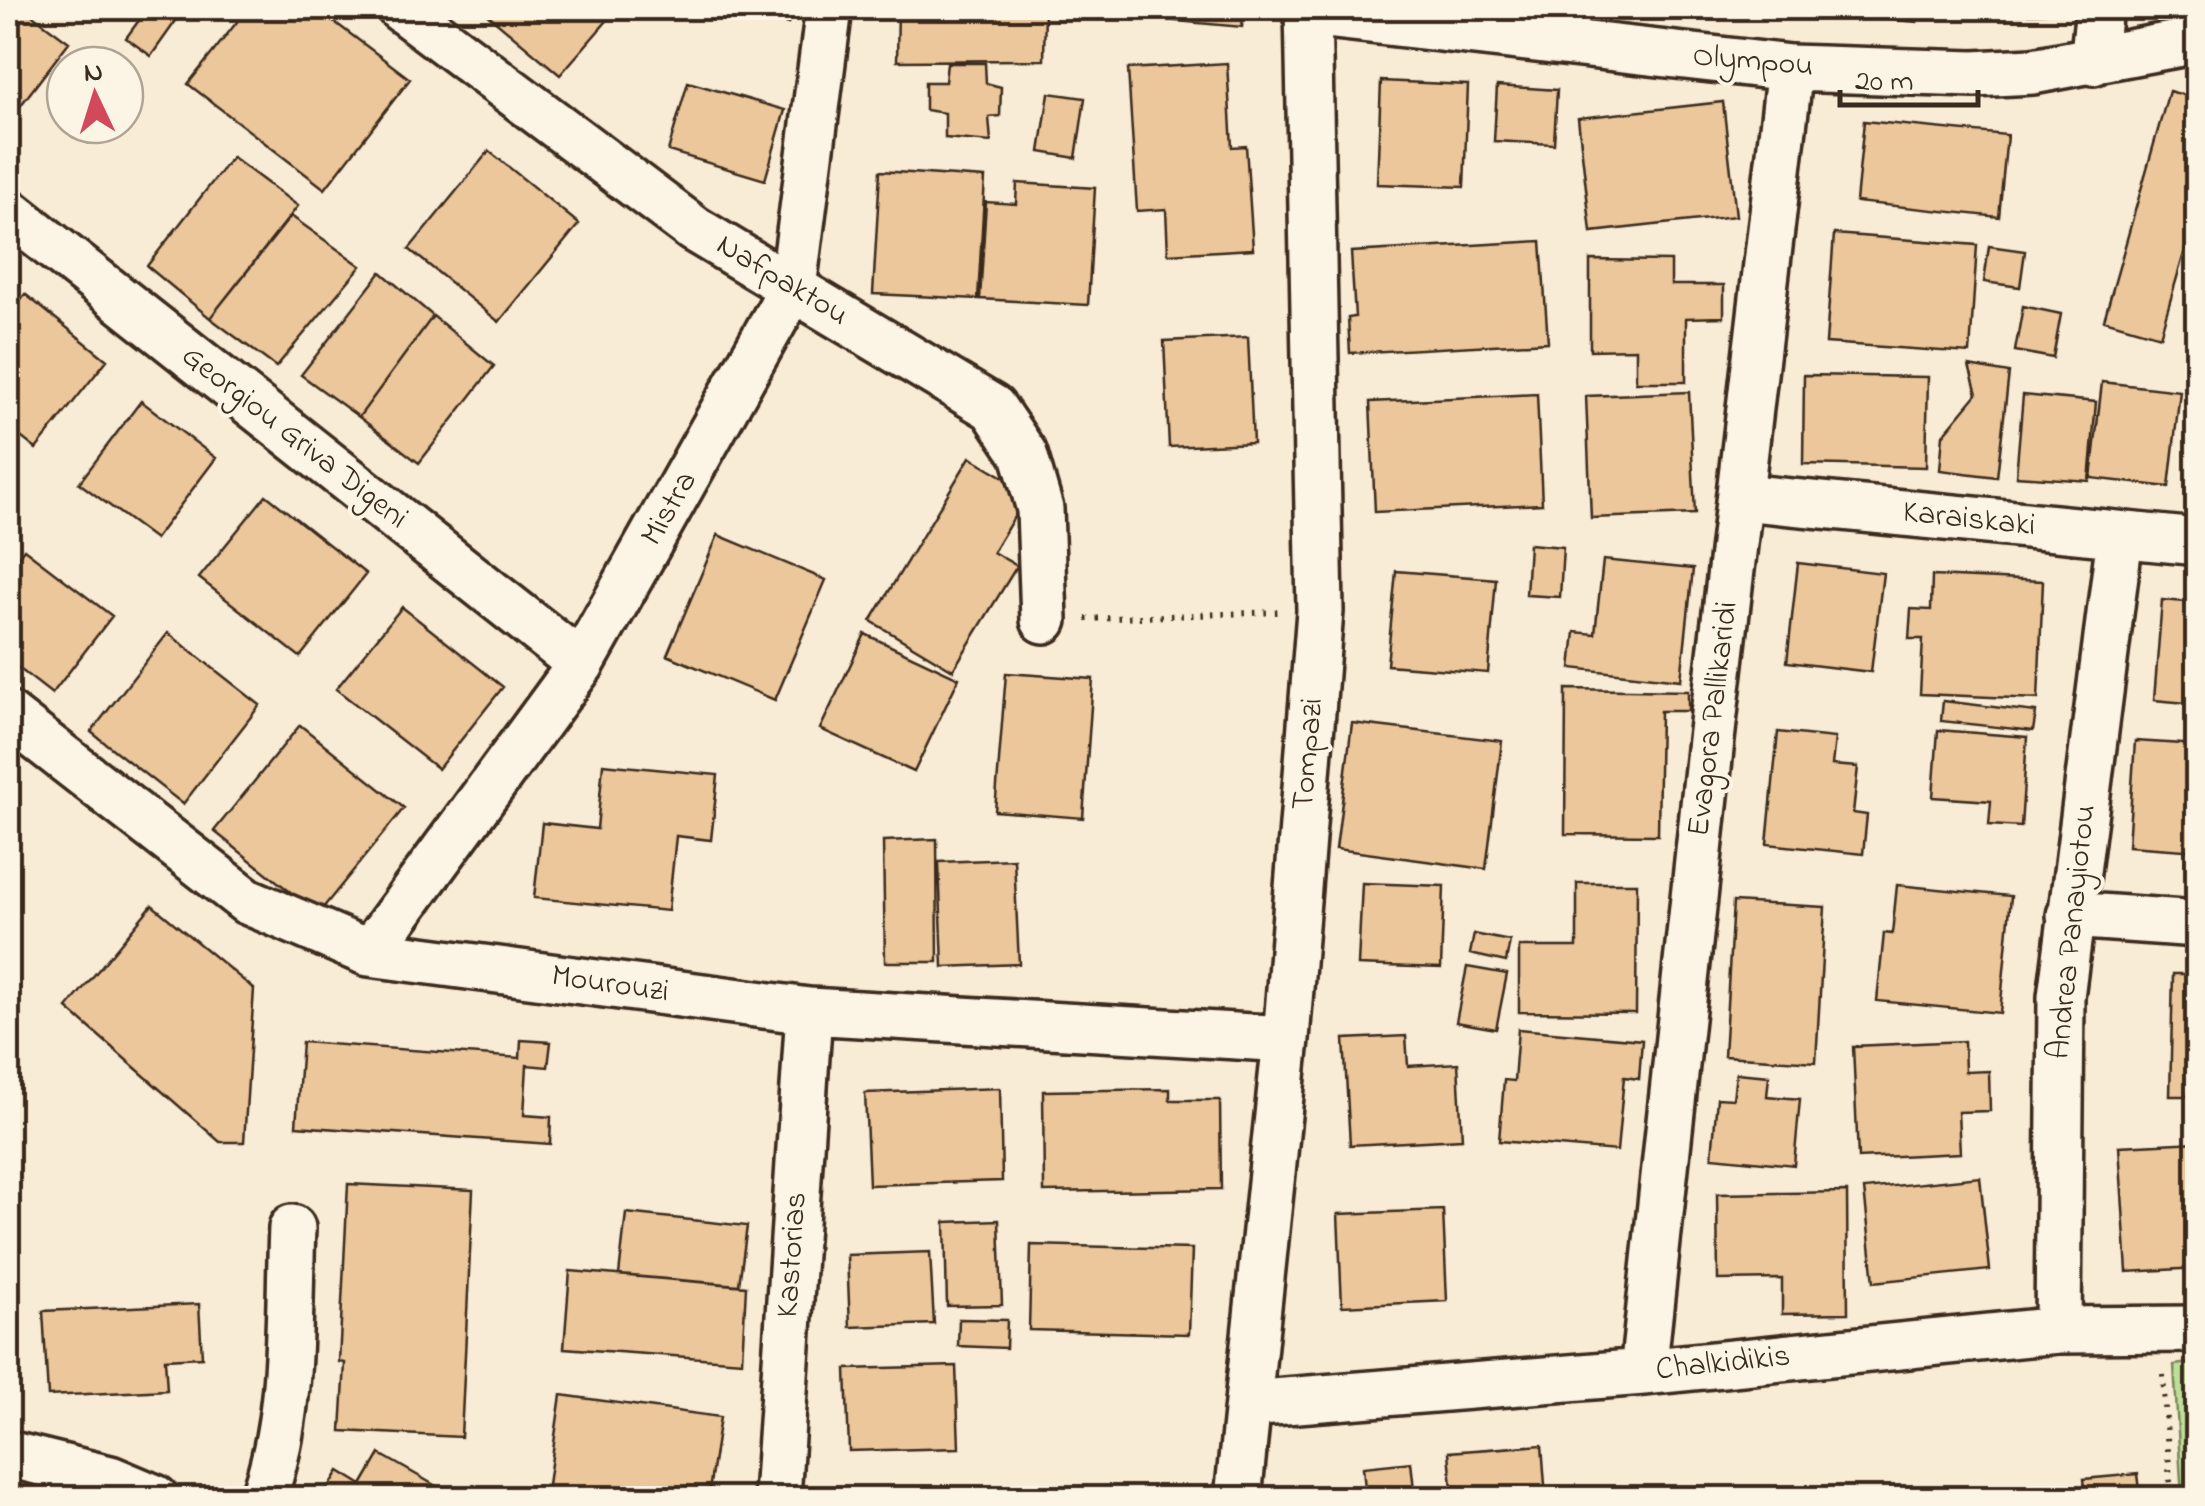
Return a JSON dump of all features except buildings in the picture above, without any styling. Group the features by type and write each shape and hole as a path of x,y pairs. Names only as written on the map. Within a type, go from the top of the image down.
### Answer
{"street":[{"name":"Nafpaktou","path":"400,8 694,230 993,408 1024,454 1040,509 1044,620"},
{"name":"Mistra","path":"369,953 581,664 794,287 829,8"},
{"path":"2093,62 2098,8"},
{"name":"Olympou","path":"1308,10 1790,68 1974,74 2093,62 2198,40"},
{"name":"Tompazi","path":"1238,1498 1286,1038 1320,610 1308,10"},
{"name":"Evagora Pallikaridi","path":"1644,1372 1790,68"},
{"name":"Georgiou Griva Digeni","path":"8,214 581,664"},
{"name":"Karaiskaki","path":"1740,498 2198,542"},
{"name":"Andrea Panayiotou","path":"2058,1330 2061,998 2120,536"},
{"name":"Mourouzi","path":"8,715 247,901 369,953 809,1011 1286,1038"},
{"path":"2070,915 2198,924"},
{"name":"Kastorias","path":"777,1498 809,1011"},
{"path":"263,1498 275,1465 284,1410 292,1228"},
{"name":"Chalkidikis","path":"1248,1404 1644,1372 2058,1330 2179,1329"},
{"path":"8,1454 110,1479 156,1498"}],"path":[{"path":"1044,620 1320,610"},
{"path":"2171,1498 2179,1329"}],"green space":[{"path":"2197,1362 2197,1498 2182,1498 2174,1365"}]}
